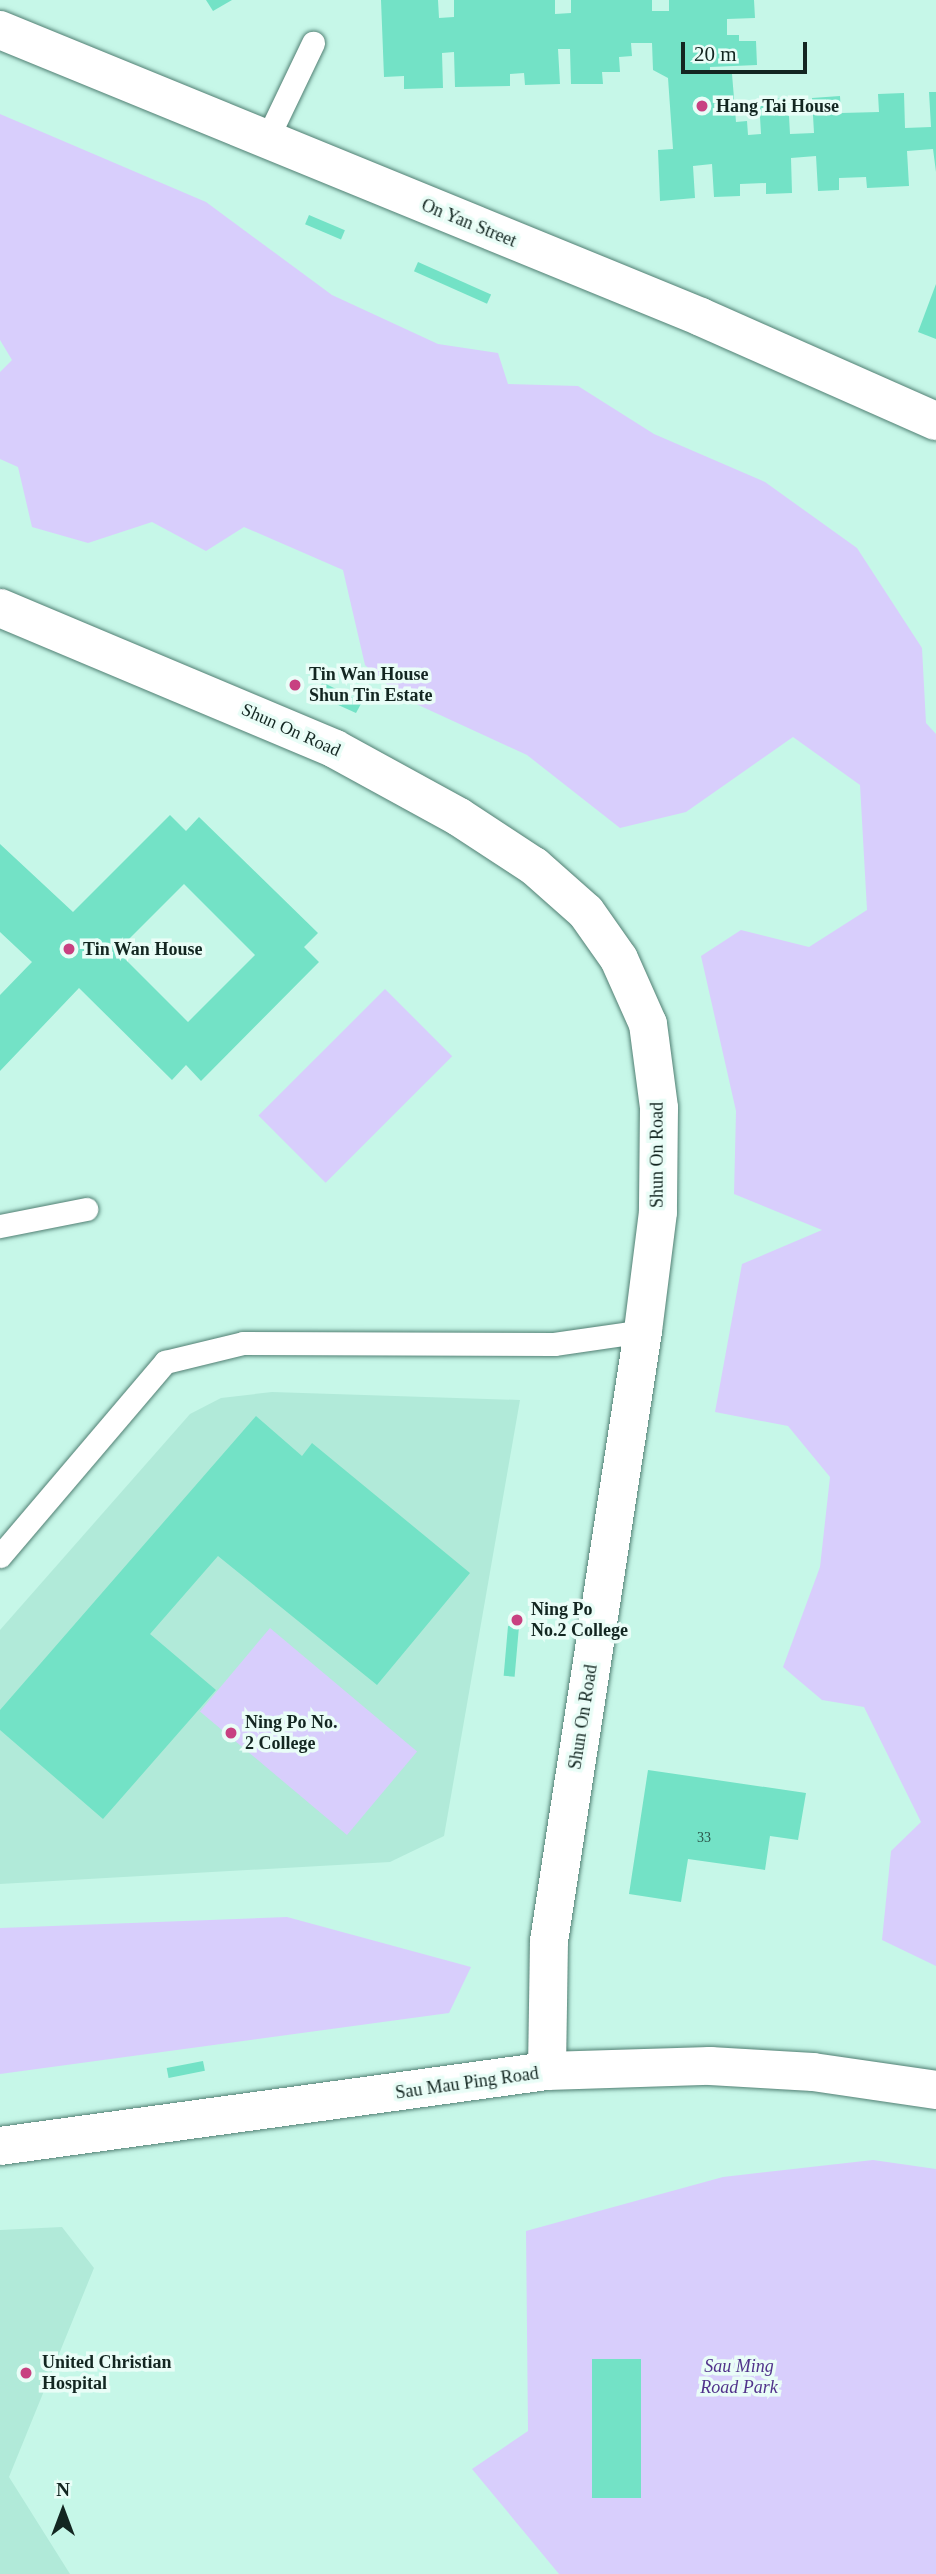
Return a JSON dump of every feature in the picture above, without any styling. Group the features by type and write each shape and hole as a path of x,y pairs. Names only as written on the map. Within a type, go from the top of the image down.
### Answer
{"street":[{"name":"On Yan Street","path":"0,30 701,317 936,421"},
{"name":"Shun On Road","path":"0,608 371,767 534,866 586,912 619,959 648,1024 658,1096 657,1212 643,1332 549,1941 547,2071"},
{"name":"Sau Mau Ping Road","path":"0,2146 547,2071 710,2066 827,2074 936,2090"}],"lane":[{"path":"266,141 313,43"},
{"path":"0,1226 86,1209"},
{"path":"0,1556 165,1362 243,1343 554,1344 643,1332"}],"shaded area":[{"name":"Ning Po No. 2 College","path":"272,1392 520,1400 444,1836 390,1862 0,1884 0,1630 190,1414 221,1398"},
{"name":"United Christian Hospital","path":"62,2227 94,2268 9,2477 70,2574 0,2574 0,2230"}],"green space":[{"path":"0,114 206,202 332,295 438,344 498,353 508,384 578,386 654,434 765,482 857,548 922,648 926,723 936,734 936,1966 882,1940 891,1851 921,1822 864,1707 822,1700 783,1667 820,1567 830,1477 788,1426 715,1412 742,1264 822,1230 734,1194 736,1111 701,956 741,930 809,947 867,910 860,785 793,737 686,812 620,828 527,755 401,697 365,665 343,570 244,527 206,551 152,522 88,543 32,527 18,467 0,459 0,372 12,360 0,340"},
{"path":"385,989 452,1056 326,1183 258,1116"},
{"path":"270,1628 417,1751 347,1835 200,1711"},
{"path":"287,1917 471,1967 449,2013 0,2074 0,1928"},
{"name":"Sau Ming Road Park","path":"873,2160 936,2169 936,2574 559,2574 472,2469 528,2431 526,2231 723,2177"}],"building":[{"path":"206,0 232,0 213,11"},
{"name":"Hang Tai House","path":"381,0 438,0 439,18 454,17 454,0 555,0 555,14 571,13 571,0 652,0 652,11 669,11 669,0 754,0 755,18 727,19 727,35 739,35 739,41 756,41 757,65 710,67 710,74 732,74 736,122 747,121 748,135 761,134 759,100 788,98 790,134 814,133 812,98 840,96 841,113 879,112 878,94 904,93 905,128 931,127 929,92 936,92 936,172 933,149 907,151 909,186 867,188 866,177 839,178 839,190 818,191 816,156 791,158 792,193 766,194 766,183 740,184 740,196 714,197 712,164 693,166 695,198 660,201 658,150 673,149 668,78 653,70 652,43 631,43 632,56 619,57 620,72 602,72 603,84 571,84 570,49 558,49 560,84 525,85 524,73 510,74 510,86 455,87 454,52 442,53 443,88 404,89 404,76 384,77"},
{"path":"309,215 345,230 341,239 305,224"},
{"path":"418,262 491,295 487,304 414,271"},
{"path":"936,284 936,339 918,332"},
{"path":"322,682 362,702 356,713 316,695"},
{"name":"Tin Wan House","path":"170,815 186,831 199,817 318,933 304,947 319,962 201,1081 186,1065 172,1080 79,988 0,1071 0,995 32,962 0,932 0,844 73,912","holes":["184,884 255,955 188,1022 117,951"]},
{"path":"256,1416 302,1456 312,1443 470,1573 377,1685 218,1556 150,1634 216,1690 103,1819 0,1730 0,1710"},
{"path":"508,1626 519,1627 515,1677 504,1676"},
{"path":"648,1770 806,1793 798,1840 770,1836 765,1870 688,1859 681,1902 629,1894"},
{"path":"203,2061 205,2071 169,2078 167,2068"},
{"path":"592,2359 641,2359 641,2498 592,2498"}],"place":[{"name":"Hang Tai House","path":"702,106"},
{"name":"Tin Wan House Shun Tin Estate","path":"295,685"},
{"name":"Tin Wan House","path":"69,949"},
{"name":"Ning Po No.2 College","path":"517,1620"},
{"name":"Ning Po No. 2 College","path":"231,1733"},
{"name":"United Christian Hospital","path":"26,2373"}]}
